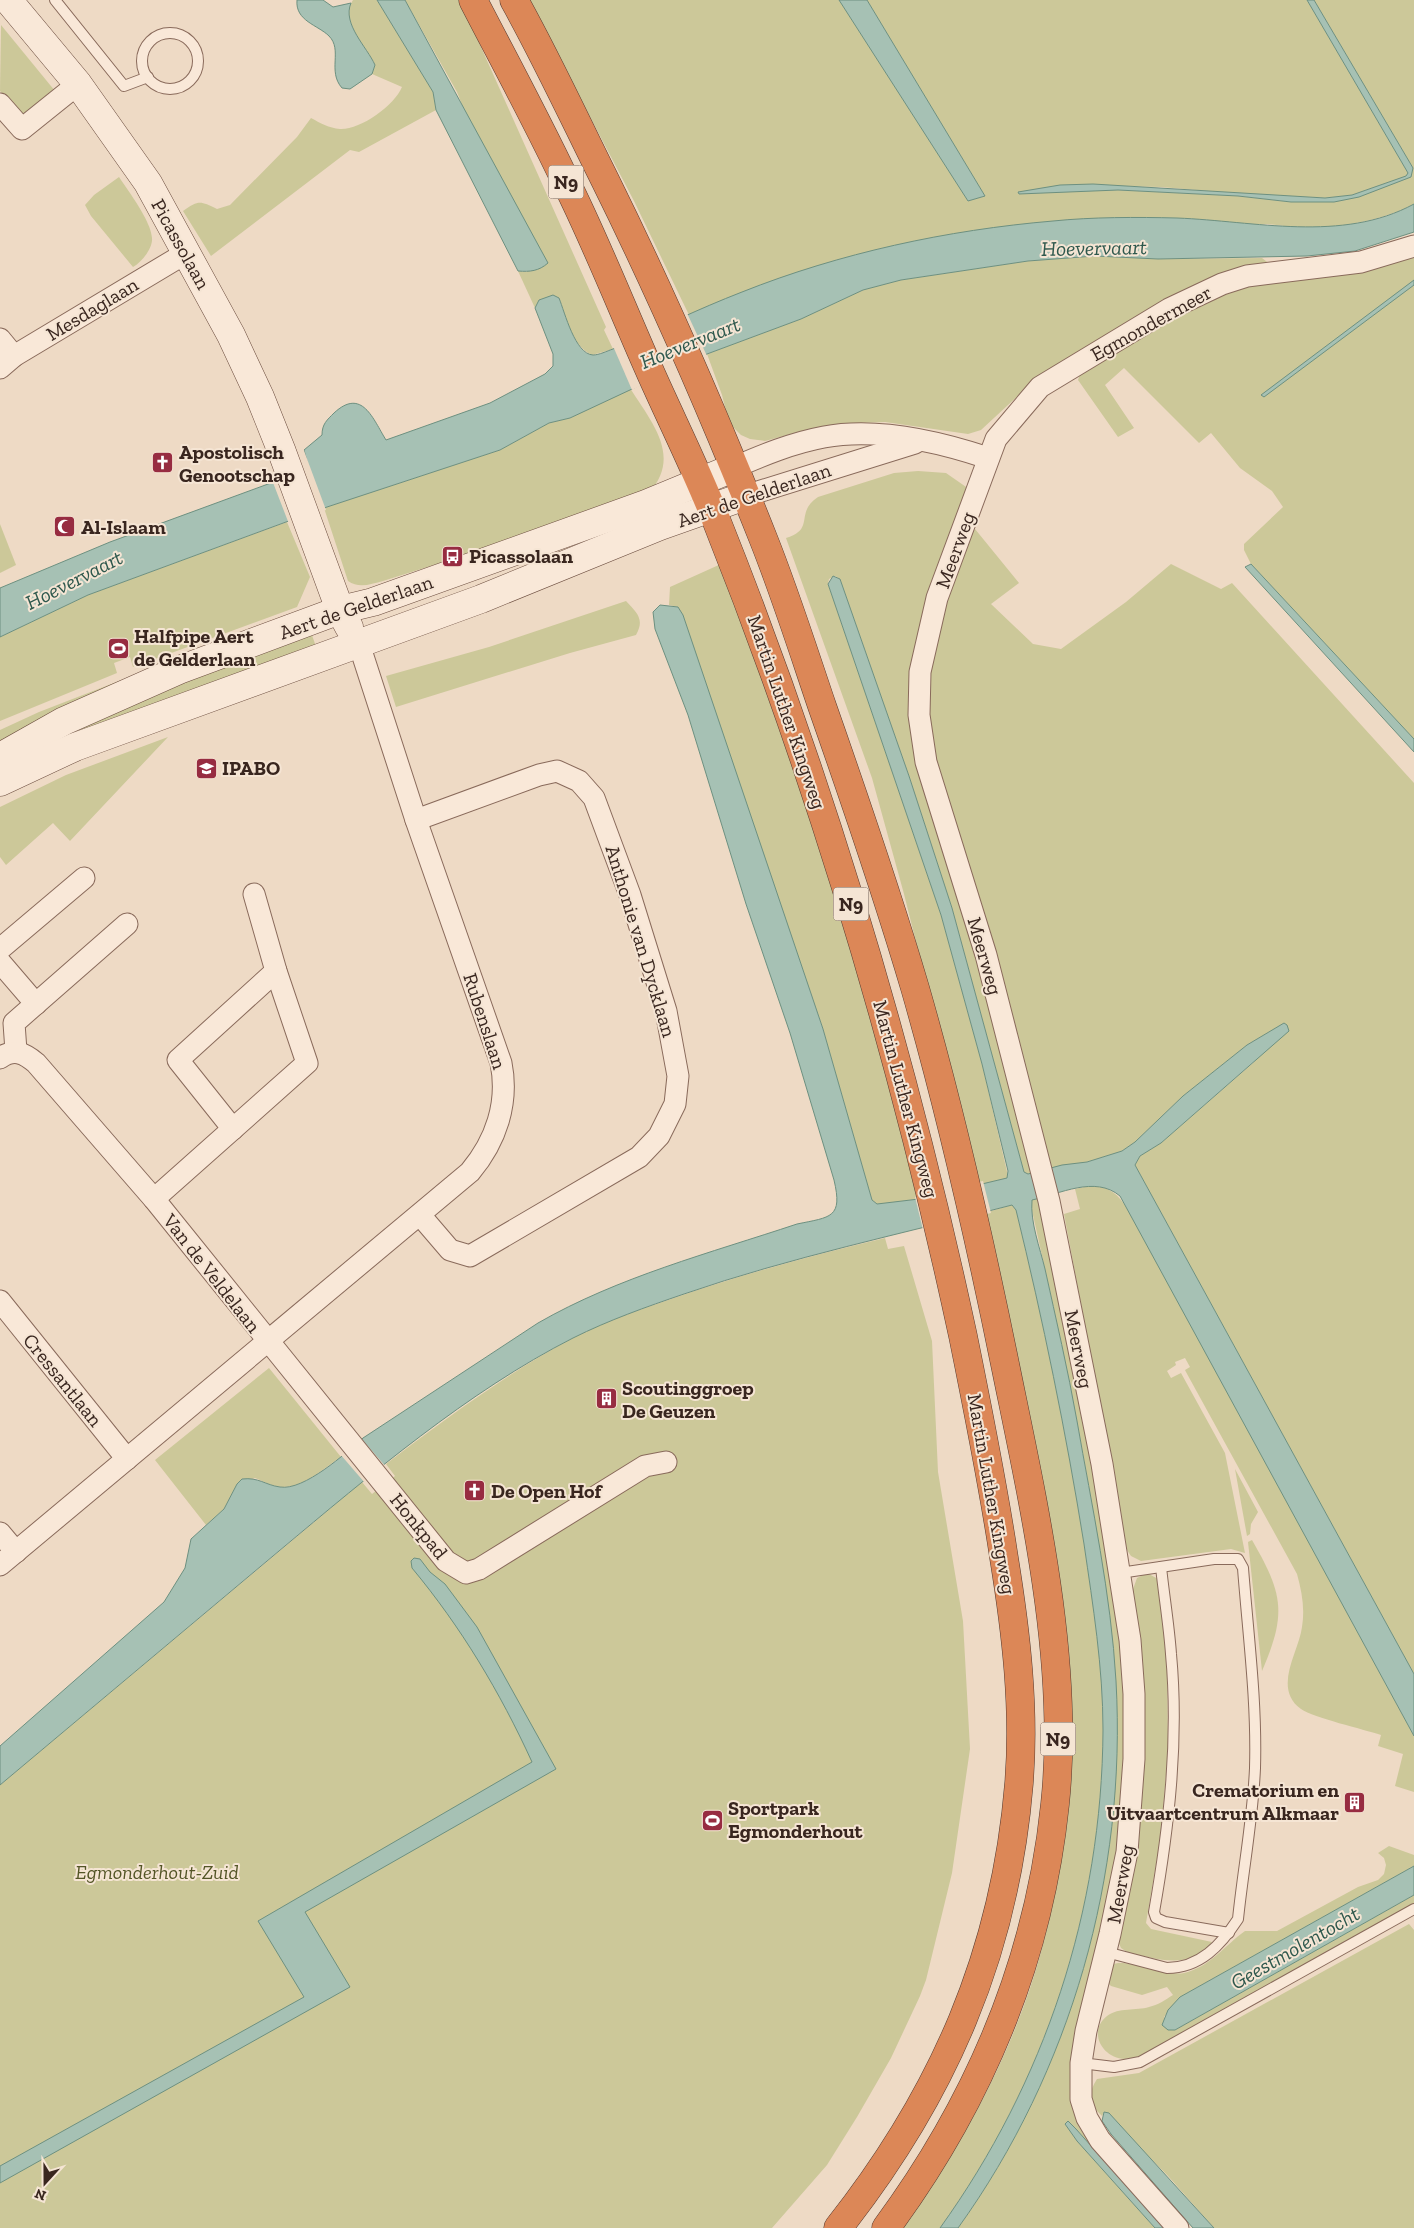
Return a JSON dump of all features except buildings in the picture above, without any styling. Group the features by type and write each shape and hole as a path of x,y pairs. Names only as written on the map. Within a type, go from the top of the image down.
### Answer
{"highway":[{"name":"Martin Luther Kingweg","path":"473,0 568,185 656,386 683,439 712,508 790,715 874,978 931,1194 974,1390 997,1508 1018,1665 1020,1780 1012,1842 1000,1904 971,2002 952,2048 922,2106 894,2152 838,2228"},
{"name":"Martin Luther Kingweg","path":"514,0 550,69 668,313 693,370 768,549 861,817 915,990 966,1187 1032,1498 1055,1654 1058,1717 1055,1805 1047,1869 1027,1954 990,2055 959,2116 928,2169 886,2228"}],"street":[{"name":"Picassolaan","path":"0,8 8,0 78,84 148,184 231,335 260,397 340,610 358,644"},
{"path":"0,104 22,129 78,84"},
{"name":"Egmondermeer","path":"988,458 996,439 1040,387 1169,309 1222,284 1247,276 1361,262 1414,246"},
{"name":"Mesdaglaan","path":"7,362 186,253"},
{"path":"0,339 7,362"},
{"name":"Aert de Gelderlaan","path":"0,757 64,721 179,670 340,610 382,599 646,504 772,451 825,437 872,435 955,447 988,458"},
{"name":"Aert de Gelderlaan","path":"0,782 75,747 481,599 651,530 745,496 922,441"},
{"name":"Meerweg","path":"988,458 930,623 920,672 919,715 926,762 986,955 1049,1201 1102,1464 1120,1573 1131,1658 1134,1759 1127,1852 1081,2062 1081,2099 1092,2128 1100,2140 1178,2228"},
{"name":"Rubenslaan","path":"267,1342 470,1172 482,1158 500,1117 505,1081 501,1063 416,820 358,644"},
{"name":"Anthonie van Dycklaan","path":"416,820 540,775 557,771 579,781 594,798 630,896 666,1010 678,1076 675,1104 668,1121 659,1136 639,1157 470,1256 450,1250 420,1215"},
{"path":"0,949 84,878"},
{"path":"154,1199 307,1063 276,971 254,894"},
{"path":"8,1055 14,1023 127,924"},
{"path":"0,962 36,1004"},
{"path":"233,1129 178,1060 276,971"},
{"name":"Van de Veldelaan","path":"0,1565 267,1342 154,1199 36,1063 26,1054 8,1055"},
{"name":"Cressantlaan","path":"2,1306 127,1459"},
{"name":"Honkpad","path":"267,1342 446,1561 466,1573 478,1570 645,1466 666,1462"},
{"path":"0,1533 16,1552"}],"lane":[{"path":"55,0 124,86 148,77"},
{"path":"173,33 189,41 198,57 197,66 188,82 171,89 154,84 148,77 142,60 144,51 156,37 173,33"},
{"path":"1106,1952 1167,1968 1177,1968 1197,1962 1206,1956 1229,1933 1238,1919 1255,1771 1256,1724 1243,1568 1238,1560 1229,1558 1120,1573"},
{"path":"1161,1567 1172,1655 1173,1745 1167,1832 1154,1912 1156,1918 1165,1922 1229,1933"},
{"path":"1081,2062 1114,2067 1140,2062 1414,1909"}],"green space":[{"path":"353,0 377,0 433,92 436,110 359,152 350,150 211,256 183,211 196,203 207,204 217,209 230,205 297,137 311,118 325,125 340,129 357,126 384,109 392,102 402,87 372,74 375,65 356,34 349,16"},
{"path":"405,0 460,0 606,327 604,330 613,349 592,355 579,345 574,338 559,298 539,300 535,308 518,271 527,272 457,92"},
{"path":"529,0 839,0 968,201 985,196 867,0 1307,0 1408,173 1407,176 1352,195 1325,198 1266,196 1161,187 1060,185 1079,190 1238,196 1291,202 1334,202 1411,177 1413,168 1314,0 1414,0 1414,204 1375,219 1318,228 1267,224 882,248 743,292 689,315 634,201"},
{"path":"1,25 55,91 22,116 0,91"},
{"path":"119,177 134,198 151,231 151,246 140,262 133,267 91,216 85,205 94,195"},
{"path":"1414,252 1414,739 1251,564 1244,550 1244,544 1283,507 1272,491 1240,468 1211,433 1199,443 1124,368 1105,385 1134,428 1118,437 1078,380 1082,368 1108,351 1233,288"},
{"path":"1095,256 1158,259 1262,258 1275,268 1037,378 981,430 968,434 885,422 857,423 806,430 765,441 750,439 741,435 729,423 722,395 707,354 801,319 863,290 901,280 1028,261"},
{"path":"630,388 654,427 663,453 663,466 659,479 649,493 580,519 383,581 356,585 348,581 324,508 500,450 549,423 570,418"},
{"path":"918,471 946,473 969,489 914,665 966,914 1033,1173 1027,1174 1024,1172 952,908 909,776 840,579 835,576 829,579 828,584 941,915 982,1064 1008,1176 1007,1178 977,1186 904,894 872,778 786,538 800,530 807,509 818,497 894,473"},
{"path":"287,522 310,577 297,607 133,667 130,657 114,663 117,673 0,721 0,637 88,595"},
{"path":"0,524 16,565 0,573"},
{"path":"975,529 1019,583 991,604 1033,644 1061,649 1126,602 1171,564 1221,589 1232,583 1414,783 1414,1674 1135,1165 1140,1156 1161,1143 1253,1063 1284,1024 1247,1045 1183,1096 1135,1142 1122,1151 1087,1162 1050,1169 937,772 929,727 928,679 942,610 970,534"},
{"path":"721,564 827,865 885,1060 919,1199 878,1205 872,1200 823,1029 678,607 669,605 670,587"},
{"path":"626,601 639,616 640,625 636,635 570,653 396,707 386,676 489,647"},
{"path":"309,627 318,652 0,762"},
{"path":"137,674 0,746 0,730 39,712"},
{"path":"168,737 70,841 53,823 6,865 0,857 0,807 66,775"},
{"path":"1089,1186 1108,1189 1113,1192 1129,1211 1414,1736 1414,1792 1395,1786 1403,1754 1378,1746 1381,1735 1316,1716 1301,1709 1293,1700 1289,1691 1288,1680 1300,1637 1303,1614 1302,1594 1297,1574 1186,1372 1185,1370 1190,1367 1185,1358 1175,1362 1176,1365 1167,1371 1171,1378 1181,1373 1225,1453 1245,1553 1231,1549 1141,1561 1131,1556 1127,1550 1064,1214 1080,1209 1075,1189"},
{"path":"1039,1198 1116,1579 1127,1738 1116,1867 1072,2090 1164,2228 1076,2129 1065,2124 1077,2141 1155,2228 958,2228 995,2172 1027,2114 1054,2053 1077,1990 1095,1926 1107,1860 1115,1794 1117,1706 1109,1621 1078,1425 1031,1206 1032,1200"},
{"path":"1012,1205 1016,1210 1045,1334 1070,1460 1084,1544 1097,1636 1103,1706 1100,1796 1092,1862 1079,1927 1060,1991 1037,2053 1010,2114 977,2172 940,2228 901,2228 924,2197 965,2131 1001,2061 1016,2025 1030,1989 1046,1933 1058,1876 1066,1817 1068,1798 984,1213"},
{"name":"Egmonderhout-Zuid","path":"885,1238 888,1249 904,1246 932,1341 938,1472 963,1621 970,1749 952,1873 926,1980 920,1996 891,2058 827,2165 772,2228 0,2228 0,1785 362,1482 372,1494 395,1476 386,1464 453,1414 523,1367 583,1333 609,1321 752,1273"},
{"path":"269,1368 341,1457 298,1484 282,1487 255,1478 237,1484 224,1509 206,1525 155,1460"},
{"path":"1235,1469 1258,1512 1251,1524 1250,1534 1247,1536"},
{"path":"1252,1540 1270,1575 1278,1604 1275,1634 1262,1671 1248,1542"},
{"path":"1147,1573 1158,1579 1167,1664 1168,1750 1161,1835 1146,1923 1151,1929 1212,1942 1204,1951 1184,1960 1161,1960 1127,1952 1121,1948 1118,1941 1132,1592 1137,1578"},
{"path":"1389,1846 1414,1855 1414,1866 1180,1997 1164,2017 1175,2030 1414,1895 1414,1904 1154,2050 1125,2059 1109,2054 1104,2049 1100,2043 1098,2029 1101,2022 1107,2016 1117,2011 1152,2006 1173,1995 1167,1987 1142,1995 1111,1986 1108,1983 1112,1965 1126,1963 1176,1973 1193,1970 1209,1961 1245,1931 1277,1931 1358,1887 1378,1880 1384,1874 1386,1865 1384,1858 1378,1853"},
{"path":"1409,1924 1414,1930 1414,2228 1214,2228 1168,2176 1104,2112 1102,2116 1094,2107 1091,2095 1097,2079 1139,2073"}],"water":[{"path":"297,0 323,0 333,7 351,3 350,19 375,65 372,74 350,89 342,88 336,75 333,42 324,32 303,18 297,7"},
{"path":"377,0 405,0 548,263 545,266 534,270 518,271 436,110 433,92"},
{"path":"839,0 867,0 985,196 968,201"},
{"path":"1307,0 1314,0 1413,168 1411,177 1359,197 1334,202 1291,202 1238,196 1118,190 1019,194 1018,192 1060,185 1093,184 1325,198 1352,195 1406,176 1408,173"},
{"name":"Hoevervaart","path":"1414,204 1414,232 1355,251 1307,256 1158,259 1095,256 1028,261 901,280 863,290 801,319 707,354 570,418 549,423 500,450 324,508 88,595 0,637 0,588 110,542 309,469 304,450 322,435 327,420 344,406 352,403 366,409 386,440 490,403 545,374 553,366 553,354 535,308 539,300 553,295 559,298 572,332 581,348 587,353 595,355 613,349 693,312 779,278 856,255 934,237 1013,225 1130,217 1177,218 1298,227 1328,226 1358,223 1386,216"},
{"path":"1414,280 1414,285 1264,397 1261,395"},
{"path":"1251,564 1414,739 1414,752 1245,567"},
{"path":"833,576 840,579 909,776 952,908 1024,1172 1028,1174 1062,1165 1087,1162 1122,1151 1135,1142 1183,1096 1247,1045 1284,1023 1287,1025 1289,1031 1161,1143 1140,1156 1135,1165 1414,1674 1414,1736 1120,1196 1110,1190 1089,1186 1032,1200 1034,1226 1062,1345 1073,1402 1110,1616 1116,1681 1117,1754 1112,1826 1101,1898 1084,1968 1061,2037 1032,2104 998,2167 958,2228 940,2228 977,2172 1010,2114 1037,2054 1060,1992 1079,1928 1092,1863 1100,1797 1103,1706 1097,1637 1084,1544 1070,1460 1045,1334 1016,1210 1012,1205 806,1257 724,1281 656,1304 587,1331 534,1360 495,1383 457,1409 384,1464 0,1785 0,1746 164,1602 185,1568 191,1539 224,1509 237,1484 242,1479 258,1480 280,1487 290,1487 301,1483 324,1470 363,1438 538,1323 569,1307 632,1279 797,1224 818,1220 832,1214 835,1209 837,1202 834,1180 790,1033 746,904 688,715 655,629 653,612 660,605 678,607 683,615 823,1029 872,1200 877,1204 919,1199 1007,1178 1008,1171 982,1064 941,915 828,584"},
{"path":"414,1558 420,1559 430,1572 445,1584 477,1627 556,1769 305,1912 350,1987 0,2183 0,2166 304,1997 258,1921 532,1762 493,1685 447,1613 412,1568 411,1561"},
{"name":"Geestmolentocht","path":"1414,1866 1414,1895 1175,2030 1168,2030 1162,2025 1168,2010 1180,1997"},
{"path":"1104,2112 1109,2113 1214,2228 1193,2228 1111,2134 1102,2121"},
{"path":"1068,2121 1164,2228 1155,2228 1077,2141 1065,2124"}],"pier":[{"path":"687,313 707,356 632,390 613,346"},
{"path":"303,448 326,510 289,524 272,480 307,467 301,451"},
{"path":"983,1181 991,1213 923,1230 915,1197"},
{"path":"360,1437 386,1467 365,1483 340,1454"}],"place":[{"name":"Apostolisch Genootschap","path":"163,463"},
{"name":"Al-Islaam","path":"65,527"},
{"name":"Picassolaan","path":"453,556"},
{"name":"Halfpipe Aert de Gelderlaan","path":"118,648"},
{"name":"IPABO","path":"206,768"},
{"name":"Scoutinggroep De Geuzen","path":"606,1399"},
{"name":"De Open Hof","path":"475,1491"},
{"name":"Crematorium en Uitvaartcentrum Alkmaar","path":"1355,1802"},
{"name":"Sportpark Egmonderhout","path":"712,1820"}]}
